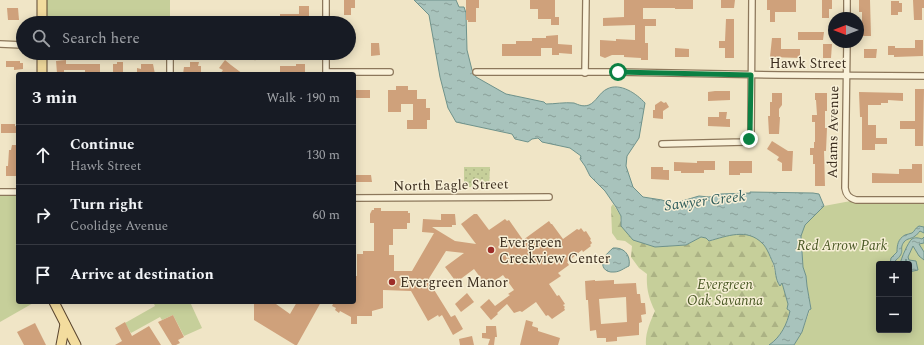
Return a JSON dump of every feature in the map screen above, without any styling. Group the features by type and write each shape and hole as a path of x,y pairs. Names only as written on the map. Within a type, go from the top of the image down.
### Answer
{"main road":[{"path":"42,0 42,16"},
{"path":"42,60 42,72"},
{"path":"55,304 76,345"},
{"path":"61,345 65,324"}],"street":[{"path":"326,0 326,16"},
{"path":"586,0 586,73"},
{"path":"662,144 747,141 750,135 752,0"},
{"path":"847,0 847,12"},
{"path":"0,44 16,45"},
{"name":"Adams Avenue","path":"847,48 845,188 849,196 856,200 924,200"},
{"path":"170,60 170,72"},
{"path":"326,60 326,72"},
{"path":"356,73 390,72"},
{"name":"Hawk Street","path":"476,72 618,72 751,75 924,76"},
{"path":"0,192 16,192"},
{"name":"North Eagle Street","path":"356,198 549,197"}],"green space":[{"path":"42,0 170,0 170,16 42,16"},
{"path":"464,167 490,167 489,187 464,187"},
{"path":"0,192 16,192 16,304 32,304 0,322"},
{"name":"Red Arrow Park","path":"856,200 924,200 924,345 794,345 802,332 811,307 806,276 803,268 801,236 802,229 811,217 824,206"},
{"name":"Evergreen Oak Savanna","path":"613,204 621,216 620,221 655,247 686,245 701,237 706,238 709,241 734,234 757,238 766,246 774,266 777,281 782,283 788,304 787,309 790,311 787,321 777,338 769,345 646,345 647,332 655,311 648,293 647,274 639,268 631,257 632,246 625,241 617,240 612,233 611,207"},
{"path":"154,304 191,304 202,328 184,336 173,315 162,320 160,317 131,333 125,323 155,306"}],"water":[{"name":"Sawyer Creek","path":"414,0 456,0 459,7 464,7 466,13 467,50 472,70 476,77 506,94 544,102 546,104 574,103 585,106 591,104 605,90 612,87 617,87 628,90 642,100 645,103 639,138 627,156 626,166 633,187 643,197 662,200 672,204 699,196 709,197 720,194 750,192 819,194 824,206 805,225 801,236 803,267 806,276 811,309 809,310 802,332 794,345 769,345 783,330 790,311 787,309 788,304 782,283 780,286 778,283 774,265 769,253 764,245 756,238 743,234 737,234 709,241 706,238 701,237 686,245 655,247 633,240 621,226 621,216 616,207 605,191 590,176 580,159 581,156 570,148 542,142 538,138 532,139 528,142 515,139 512,134 456,122 448,108 440,77 429,15"},
{"path":"919,226 924,227 924,233 920,231 914,237 905,241 902,245 902,253 899,258 895,261 890,261 891,258 897,252 899,240 905,235 912,233"},
{"path":"924,237 924,243 919,244 924,252 924,260 919,256 913,246 908,257 909,260 916,261 918,270 912,271 912,261 906,261 906,259 906,261 901,261 912,239 922,239"},
{"path":"613,248 626,252 629,258 629,266 618,271 611,272 604,268 603,261"}],"building":[{"path":"344,0 355,0 355,8 351,8 351,15 344,15"},
{"path":"466,0 479,0 479,8 476,8 476,22 468,22 468,20 466,20"},
{"path":"530,0 555,0 555,17 559,17 559,25 551,25 551,19 538,19 538,9 530,9"},
{"path":"624,0 693,0 693,9 643,8 643,19 656,19 656,26 645,26 645,43 648,43 648,60 624,57 624,55 612,55 605,58 600,56 600,40 635,40 635,25 603,26 603,18 624,17"},
{"path":"721,0 735,0 734,8 721,8"},
{"path":"767,0 796,0 796,12 775,12 775,22 770,22 770,10 767,10"},
{"path":"822,0 832,0 832,9 829,9 828,18 822,18"},
{"path":"859,0 870,0 871,36 864,36 864,12 859,12"},
{"path":"913,0 924,0 922,20 914,20"},
{"path":"891,1 899,1 899,3 902,3 902,12 898,12 898,15 891,15"},
{"path":"299,6 309,6 309,16 280,16 280,14 299,14"},
{"path":"7,8 18,8 19,16 16,16 16,20 8,20"},
{"path":"726,19 734,19 734,58 725,58 725,48 719,48 719,41 725,41"},
{"path":"798,32 824,32 823,40 798,40"},
{"path":"558,35 558,44 572,45 572,54 559,53 559,55 552,55 552,48 541,48 541,56 502,56 502,44 516,44 516,41 532,41 532,38 546,38 546,36"},
{"path":"772,38 781,38 781,49 800,49 800,58 770,57"},
{"path":"915,40 923,40 923,56 894,57 894,55 888,55 888,46 895,46 895,48 915,48"},
{"path":"371,43 379,43 380,55 371,56"},
{"path":"823,44 828,44 828,48 832,48 831,58 823,58"},
{"path":"675,48 689,49 689,57 675,57"},
{"path":"864,49 877,49 876,58 864,58"},
{"path":"66,60 66,64 100,64 100,72 64,70 64,72 57,72 56,61"},
{"path":"225,60 240,72 222,72 223,70 219,68"},
{"path":"6,61 20,61 20,63 23,63 23,69 14,70 14,67 6,67"},
{"path":"117,62 123,62 123,72 113,72 113,64 117,64"},
{"path":"190,62 199,62 198,66 201,66 201,72 183,72 184,67 190,67"},
{"path":"141,64 153,64 155,72 137,72 137,68 141,69"},
{"path":"296,64 305,64 305,72 280,72 280,66 296,66"},
{"path":"396,86 408,86 408,90 417,90 417,99 426,99 426,108 430,108 430,120 427,120 427,129 407,129 407,120 413,120 413,104 401,104 401,112 388,112 388,90 396,90"},
{"path":"915,89 924,89 923,146 915,146 915,129 900,129 900,121 915,121"},
{"path":"356,90 370,90 370,98 356,98"},
{"path":"730,91 730,100 708,101 708,92"},
{"path":"859,92 903,93 903,101 888,100 888,103 881,103 881,105 868,105 868,125 876,125 876,138 887,138 887,144 875,144 875,150 862,150 862,117 860,117"},
{"path":"772,93 782,93 782,105 779,109 779,134 769,134 768,116 770,116 770,102 772,102"},
{"path":"815,93 827,93 827,111 825,111 825,128 827,128 826,151 824,151 825,186 815,186 815,164 813,164 813,155 810,155 810,148 814,148 815,142 815,122 812,122 812,115 817,115"},
{"path":"661,101 664,103 666,102 669,107 663,111 663,119 653,118 653,110 655,110 655,105"},
{"path":"719,112 727,112 726,119 730,119 730,127 708,126 708,117 719,117"},
{"path":"1,124 15,124 16,133 1,133"},
{"path":"772,141 788,151 793,151 792,171 782,171 782,163 777,160 779,157 767,149"},
{"path":"12,145 16,145 16,176 6,176 9,150 11,150"},
{"path":"697,161 715,161 715,170 704,170 704,173 681,173 681,171 674,171 674,162 697,163"},
{"path":"729,161 752,161 752,173 729,175"},
{"path":"912,164 922,164 922,183 872,183 872,173 899,174 899,169 912,169"},
{"path":"651,167 663,167 663,170 669,170 669,180 651,179"},
{"path":"356,175 371,175 372,182 356,182"},
{"path":"374,208 381,208 381,211 408,211 408,213 410,213 410,223 407,223 407,229 393,229 393,245 389,245 389,255 394,255 394,271 412,271 434,233 422,232 423,219 441,220 441,214 455,214 456,225 452,225 452,227 432,227 455,241 476,244 461,224 474,214 477,214 489,230 505,219 507,221 509,220 523,240 549,221 563,239 577,229 579,230 581,228 584,232 586,231 592,243 590,245 591,246 583,252 582,250 567,262 569,265 558,273 561,276 549,284 557,296 559,295 565,304 563,305 565,310 552,319 548,315 546,316 536,302 522,312 520,311 514,313 507,304 491,320 480,307 489,299 495,306 510,295 508,294 514,290 503,275 486,285 474,269 458,281 455,278 454,279 445,267 464,253 446,251 428,280 451,317 455,315 463,329 453,335 442,315 439,317 438,315 428,321 411,291 383,290 383,308 372,311 372,316 357,316 357,324 351,324 351,317 340,311 339,313 335,310 336,308 332,306 333,304 356,304 357,254 363,254 363,251 374,251 374,223 370,223 370,214 372,210 374,210"},
{"path":"614,280 614,284 636,283 637,294 640,294 641,303 645,303 646,314 641,315 642,322 639,323 639,335 617,337 617,341 606,342 606,338 597,338 596,330 590,331 585,281","holes":["626,297 627,322 601,324 599,299"]},
{"path":"467,293 474,302 461,312 455,304"},
{"path":"254,304 276,304 290,314 296,304 320,304 297,345 254,320"},
{"path":"173,315 184,337 178,340 180,343 176,345 172,345 158,322"},
{"path":"526,320 533,322 532,326 538,328 538,331 560,338 558,345 520,345"},
{"path":"125,322 132,336 149,326 161,345 115,345 122,341 115,328"},
{"path":"35,323 46,345 24,345 17,332"},
{"path":"486,326 496,326 497,337 495,337 494,345 488,345 490,339 482,338 482,333 486,333"},
{"path":"472,336 474,345 460,345 459,339"}],"place":[{"name":"Evergreen Creekview Center","path":"491,250"},
{"name":"Evergreen Manor","path":"392,282"}],"route":[{"path":"618,72 751,75 749,139"}]}
